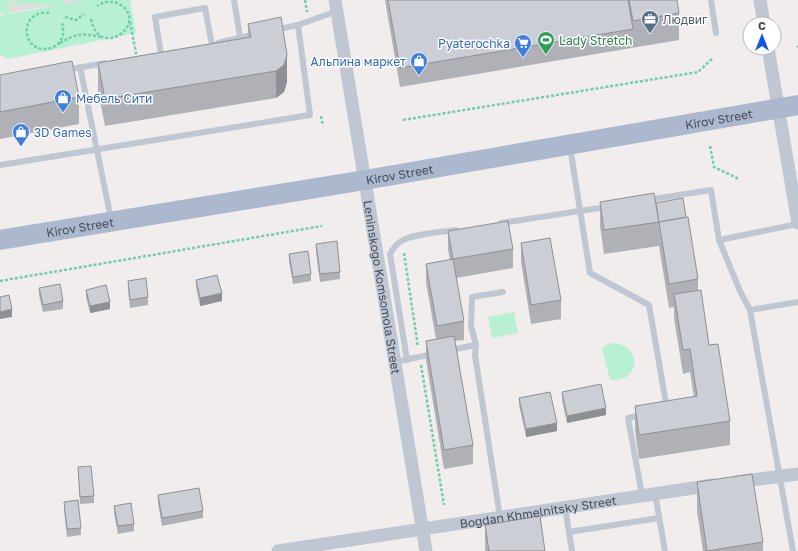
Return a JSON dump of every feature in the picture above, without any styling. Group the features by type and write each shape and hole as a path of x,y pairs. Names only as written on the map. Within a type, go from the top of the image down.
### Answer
{"main road":[{"name":"Kirov Street","path":"0,240 365,180 788,107"}],"street":[{"path":"760,0 763,16"},
{"name":"Leninskogo Komsomola Street","path":"336,6 365,180 401,361 426,551"},
{"path":"771,56 788,107 798,223"},
{"name":"Bogdan Khmelnitsky Street","path":"278,551 655,493 780,475 798,474"}],"lane":[{"path":"234,0 240,37"},
{"path":"711,0 716,33"},
{"path":"269,31 298,25 336,6"},
{"path":"161,54 155,17 205,8 212,45"},
{"path":"0,165 310,115 298,25"},
{"path":"204,46 262,33"},
{"path":"137,58 168,52"},
{"path":"58,72 108,63"},
{"path":"80,68 112,222"},
{"path":"570,144 579,211 590,273 649,305 667,411 659,412"},
{"path":"641,201 711,190 719,240 740,291 750,310 793,551"},
{"path":"494,224 610,206"},
{"path":"719,240 798,223"},
{"path":"463,229 409,238 400,241 393,248 390,254 401,361 476,345"},
{"path":"500,517 475,355 476,345 471,326 472,297 503,292"},
{"path":"750,310 798,302"},
{"path":"642,495 628,418 651,414"},
{"path":"655,493 665,551"},
{"path":"565,507 572,551"},
{"path":"569,532 660,518"}],"path":[{"path":"97,6 104,2 110,1 117,2 126,10 137,58"},
{"path":"49,13 39,13 29,20 27,26 27,38 30,43 41,49 47,49 74,35 84,34 106,38 118,36 123,33 129,22 128,16"},
{"path":"65,17 76,20 84,14"},
{"path":"91,19 96,32 106,38"},
{"path":"58,44 62,39 62,23"},
{"path":"403,120 698,72 713,58"},
{"path":"710,146 714,167 739,179"},
{"path":"0,281 322,226"}],"shaded area":[{"path":"0,0 91,0 0,14"}],"green space":[{"path":"0,0 9,0 9,14 58,5 13,4 14,0 64,0 64,4 84,0 130,0 136,33 8,59 0,55 0,16 6,14 0,14"},
{"path":"514,312 518,333 492,338 488,317"},
{"path":"615,343 624,346 631,351 634,358 634,364 632,371 627,376 620,379 610,380 602,348 608,344"}],"building":[{"path":"388,0 628,0 633,29 400,68"},
{"path":"629,0 677,0 679,13 633,21"},
{"path":"281,17 287,55 284,65 276,71 105,99 98,63 251,37 248,24"},
{"path":"72,61 79,97 0,112 0,75"},
{"path":"654,193 659,222 604,230 600,202"},
{"path":"683,198 686,217 659,222 656,203"},
{"path":"688,217 698,279 669,284 659,222"},
{"path":"508,221 513,249 453,259 448,231"},
{"path":"550,238 561,300 531,305 521,243"},
{"path":"337,241 340,272 320,274 316,244"},
{"path":"308,251 311,274 293,277 289,254"},
{"path":"453,259 464,321 437,326 426,264"},
{"path":"217,275 222,293 200,298 196,280"},
{"path":"146,278 148,297 130,300 128,281"},
{"path":"60,284 63,301 43,305 39,288"},
{"path":"106,285 110,302 90,306 86,290"},
{"path":"701,290 709,345 718,344 730,421 639,435 635,406 697,396 690,349 683,350 674,294"},
{"path":"9,295 12,309 0,312 0,297"},
{"path":"454,336 473,445 444,450 426,341"},
{"path":"601,384 606,408 567,416 562,392"},
{"path":"550,392 557,423 526,429 519,398"},
{"path":"91,466 94,496 80,497 78,467"},
{"path":"752,474 763,542 707,551 697,482"},
{"path":"199,488 203,511 162,518 158,495"},
{"path":"78,500 81,528 67,529 64,502"},
{"path":"131,503 134,524 118,526 114,506"},
{"path":"540,516 545,551 489,551 485,525"}],"place":[{"name":"Людвиг","path":"650,34"},
{"name":"Lady Stretch","path":"546,55"},
{"name":"Pyaterochka","path":"523,58"},
{"name":"Альпина маркет","path":"419,76"},
{"name":"Мебель Сити","path":"63,113"},
{"name":"3D Games","path":"21,147"}]}
